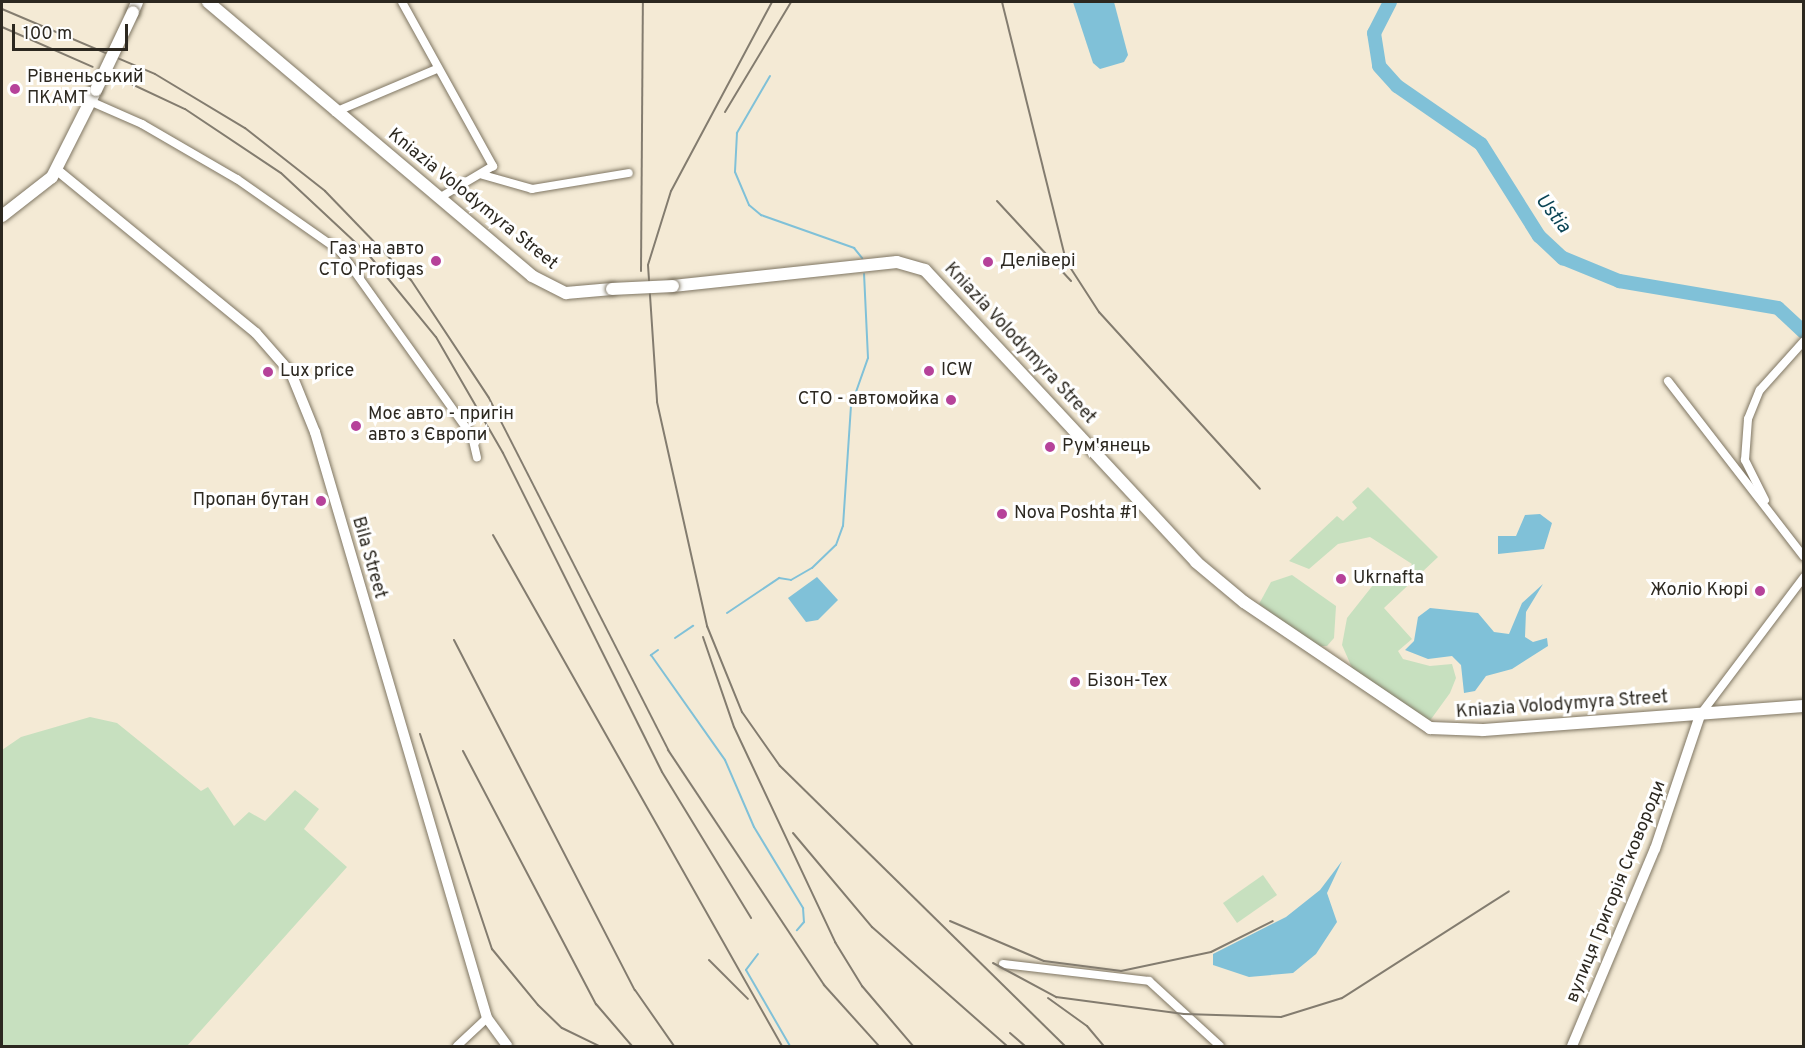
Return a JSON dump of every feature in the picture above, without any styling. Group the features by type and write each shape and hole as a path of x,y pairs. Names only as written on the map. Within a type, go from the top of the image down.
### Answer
{"main road":[{"name":"Kniazia Volodymyra Street","path":"208,2 439,198 548,286 566,293 673,286 897,262 925,270 1196,562 1244,602 1430,728 1473,731 1803,706"},
{"path":"2,216 57,170 135,7"}],"street":[{"path":"402,2 437,69 492,163 483,175 439,198"},
{"path":"335,112 437,69"},
{"path":"94,96 237,179 340,251 472,436 477,457"},
{"name":"Bila Street","path":"57,170 256,333 302,395 487,1018 507,1047"},
{"path":"483,175 532,189 629,173"},
{"path":"1769,508 1749,471 1745,432 1760,390 1803,341"},
{"path":"1668,381 1769,508 1803,557"},
{"path":"1700,714 1803,577"},
{"name":"вулиця Григорія Сковороди","path":"1572,1047 1655,849 1700,714"},
{"path":"1003,964 1149,981 1220,1047"},
{"path":"457,1047 487,1018"}],"green space":[{"path":"1368,487 1438,557 1384,608 1412,639 1398,651 1403,659 1430,666 1452,664 1456,678 1450,693 1429,722 1353,670 1342,645 1347,618 1381,575 1398,582 1412,564 1370,537 1338,544 1309,569 1289,561 1337,516 1343,521 1357,508 1352,502"},
{"path":"1292,575 1336,606 1334,638 1327,646 1317,646 1259,604 1271,582"},
{"path":"90,717 117,723 201,791 208,787 234,826 249,812 265,821 295,790 319,809 304,829 347,867 187,1046 2,1046 2,750 21,737"},
{"path":"1263,875 1277,895 1237,923 1223,903"}],"water":[{"path":"1073,2 1114,2 1128,55 1124,62 1100,69 1093,63"},
{"path":"1540,514 1552,523 1544,549 1498,554 1498,536 1516,536 1525,515"},
{"path":"817,577 838,600 818,620 806,622 788,598"},
{"path":"1543,584 1526,612 1525,637 1533,642 1547,638 1548,646 1512,669 1486,676 1475,691 1464,693 1461,665 1452,656 1428,659 1405,650 1414,641 1418,617 1430,608 1478,613 1494,632 1509,634 1522,603"},
{"path":"1342,861 1327,893 1337,922 1316,954 1293,973 1249,977 1213,965 1213,954 1286,917 1320,890"}],"waterway":[{"name":"Ustia","path":"1390,2 1374,33 1379,66 1397,86 1481,144 1539,236 1563,258 1619,281 1778,308 1804,332"},
{"path":"770,76 737,133 735,172 749,205 761,215 854,248 862,258"},
{"path":"727,613 779,578 791,580 812,568 836,545 843,526 851,406 868,358 864,274"},
{"path":"675,638 693,626"},
{"path":"658,650 651,655 725,760 754,827 803,908 804,922 797,930"},
{"path":"758,954 746,970 790,1046"}],"railway":[{"path":"641,271 643,2"},
{"path":"772,2 671,191 648,265 657,402 707,626 742,712 780,766 1065,1046"},
{"path":"725,112 791,2"},
{"path":"1002,2 1066,261 1099,312 1260,489"},
{"path":"2,9 155,74 245,128 325,191 411,280 489,398 668,750 824,985 879,1046"},
{"path":"2,27 93,67"},
{"path":"108,73 185,109 281,173 368,254 436,337 503,453 662,772 751,918"},
{"path":"997,201 1071,281"},
{"path":"493,535 782,1046"},
{"path":"703,637 734,727 835,942 862,986 913,1046"},
{"path":"454,640 635,990 674,1046"},
{"path":"420,734 492,949 538,1005 562,1028 599,1046"},
{"path":"463,751 596,1004 632,1046"},
{"path":"793,833 872,927 1007,1046"},
{"path":"993,963 1056,997 1184,1014 1281,1017 1342,998 1509,891"},
{"path":"950,921 1044,961 1121,971 1211,952 1273,921"},
{"path":"709,960 748,999"},
{"path":"1048,998 1087,1026 1104,1046"},
{"path":"1010,1033 1025,1046"}],"place":[{"name":"Рівненьський ПКАМТ","path":"15,89"},
{"name":"Газ на авто СТО Profigas","path":"436,261"},
{"name":"Делівері","path":"988,262"},
{"name":"ICW","path":"929,371"},
{"name":"Lux price","path":"268,372"},
{"name":"СТО - автомойка","path":"951,400"},
{"name":"Моє авто - пригін авто з Європи","path":"356,426"},
{"name":"Рум'янець","path":"1050,447"},
{"name":"Пропан бутан","path":"321,501"},
{"name":"Nova Poshta #1","path":"1002,514"},
{"name":"Ukrnafta","path":"1341,579"},
{"name":"Жоліо Кюрі","path":"1760,591"},
{"name":"Бізон-Тех","path":"1075,682"}]}
